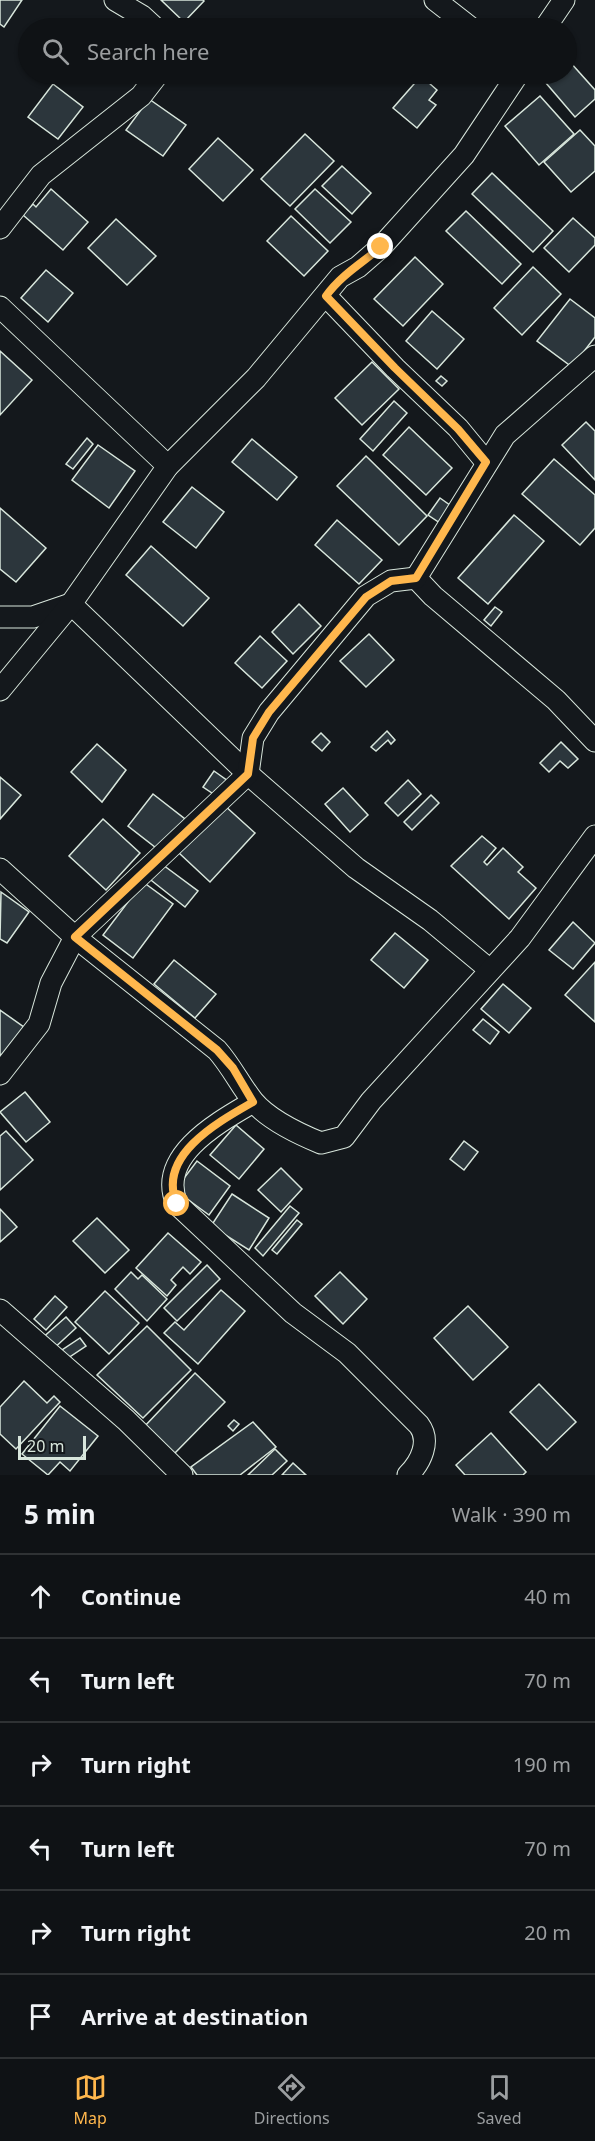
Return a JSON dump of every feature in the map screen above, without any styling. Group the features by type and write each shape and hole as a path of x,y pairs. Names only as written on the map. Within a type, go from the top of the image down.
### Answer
{"street":[{"path":"115,0 144,18"},
{"path":"435,0 458,18"},
{"path":"552,18 564,0"},
{"path":"0,228 41,175 141,96 150,84"},
{"path":"0,690 71,604 168,466 256,378 340,277 357,267 381,247 464,155 511,84"},
{"path":"326,296 458,429 486,462"},
{"path":"0,307 168,466"},
{"path":"416,578 486,462 505,435 595,356"},
{"path":"416,578 433,596 556,700 595,741"},
{"path":"0,1074 39,1024 51,983 75,937 248,774 253,738 269,712 366,597 391,581 416,578"},
{"path":"0,617 33,617 71,604"},
{"path":"71,604 248,774 356,868 430,920 490,970"},
{"path":"0,870 75,937 217,1050 233,1068 253,1102 272,1117 321,1143 344,1137 371,1101 520,938 595,836"},
{"path":"253,1102 195,1142 175,1169 171,1190 177,1204 266,1289 293,1313 347,1353 419,1425 425,1434 425,1441 408,1475"},
{"path":"0,1310 126,1420 182,1475"}],"building":[{"path":"0,0 22,0 4,27 0,24"},
{"path":"161,0 204,1 188,18 180,18"},
{"path":"577,70 595,90 595,99 575,117 547,84 577,84"},
{"path":"53,84 83,107 58,139 28,117"},
{"path":"414,84 430,84 437,90 429,100 436,105 417,128 393,108"},
{"path":"540,96 574,134 539,165 505,126"},
{"path":"149,99 186,125 163,156 126,130"},
{"path":"580,130 595,146 595,171 571,192 544,162"},
{"path":"305,134 334,161 290,206 261,179"},
{"path":"218,138 253,170 223,201 189,169"},
{"path":"342,166 371,193 352,214 322,186"},
{"path":"492,173 553,231 533,252 472,194"},
{"path":"51,189 88,222 63,250 23,215 33,204 36,207"},
{"path":"315,189 351,222 330,243 295,209"},
{"path":"466,211 521,264 502,284 446,231"},
{"path":"291,216 328,251 304,276 267,241"},
{"path":"573,218 595,238 595,245 569,272 544,248"},
{"path":"116,219 156,256 127,285 88,248"},
{"path":"415,257 443,284 403,326 374,299"},
{"path":"533,267 561,294 522,335 494,308"},
{"path":"46,270 73,293 48,322 21,298"},
{"path":"570,299 595,318 595,337 572,367 537,341"},
{"path":"432,311 464,339 437,369 406,341"},
{"path":"0,351 32,380 0,415"},
{"path":"372,362 399,389 362,425 335,398"},
{"path":"441,376 447,381 442,386 436,381"},
{"path":"394,401 407,413 373,451 360,439"},
{"path":"586,422 595,431 595,480 562,445"},
{"path":"409,427 452,468 426,495 383,455"},
{"path":"87,438 93,444 73,469 66,464"},
{"path":"252,439 297,477 277,500 232,462"},
{"path":"98,445 135,471 109,508 72,480"},
{"path":"366,456 427,516 399,545 337,486"},
{"path":"554,459 595,495 595,528 580,545 522,494"},
{"path":"192,487 224,512 196,548 163,522"},
{"path":"440,498 454,508 443,525 428,515"},
{"path":"0,508 46,548 16,582 0,569"},
{"path":"514,515 544,541 488,604 458,578"},
{"path":"337,520 382,560 359,584 315,545"},
{"path":"151,546 209,598 183,626 126,575"},
{"path":"299,604 321,626 293,654 272,632"},
{"path":"495,607 502,612 491,626 484,620"},
{"path":"369,634 394,660 366,687 340,661"},
{"path":"260,636 287,661 262,688 235,663"},
{"path":"387,731 395,740 391,744 388,740 376,751 371,747"},
{"path":"321,733 330,742 322,751 312,742"},
{"path":"561,742 578,759 568,768 560,761 549,772 540,763"},
{"path":"97,744 126,770 102,802 71,772"},
{"path":"214,771 228,781 218,797 203,787"},
{"path":"0,777 21,795 0,819"},
{"path":"408,780 421,794 398,816 385,803"},
{"path":"343,788 368,815 350,832 325,804"},
{"path":"153,794 185,819 160,851 128,826"},
{"path":"431,795 439,803 412,830 404,822"},
{"path":"224,805 255,833 210,882 179,853"},
{"path":"103,819 140,853 106,890 69,856"},
{"path":"482,836 496,848 484,862 487,865 503,848 523,867 518,872 536,888 509,919 451,866"},
{"path":"159,862 198,891 185,907 147,877"},
{"path":"143,882 173,904 133,958 103,935"},
{"path":"1,892 29,912 7,943 0,939"},
{"path":"573,922 595,943 573,969 549,950"},
{"path":"395,933 428,960 404,988 371,960"},
{"path":"174,960 216,994 195,1018 154,984"},
{"path":"595,962 595,1022 565,995"},
{"path":"503,984 531,1008 509,1033 481,1009"},
{"path":"0,1010 28,1030 7,1059 0,1054"},
{"path":"483,1019 499,1032 490,1044 473,1030"},
{"path":"25,1092 50,1122 26,1142 0,1112"},
{"path":"236,1125 264,1149 239,1179 210,1155"},
{"path":"6,1131 33,1160 0,1190 0,1136"},
{"path":"464,1141 478,1152 464,1170 450,1159"},
{"path":"197,1161 230,1186 209,1215 175,1190"},
{"path":"281,1168 302,1189 281,1212 258,1190"},
{"path":"232,1194 269,1218 249,1250 211,1226"},
{"path":"290,1206 299,1213 263,1256 255,1248"},
{"path":"0,1209 17,1227 0,1242"},
{"path":"97,1218 129,1250 105,1273 73,1241"},
{"path":"297,1220 302,1224 277,1254 272,1250"},
{"path":"168,1233 201,1262 190,1274 183,1267 171,1280 176,1285 167,1296 136,1268"},
{"path":"207,1265 220,1279 177,1321 164,1308"},
{"path":"131,1272 138,1279 142,1275 167,1299 147,1321 115,1289"},
{"path":"340,1272 367,1299 343,1324 315,1296"},
{"path":"221,1290 245,1311 198,1364 164,1333 175,1322 184,1330"},
{"path":"105,1291 139,1323 109,1354 75,1322"},
{"path":"55,1296 67,1307 46,1330 34,1319"},
{"path":"468,1306 508,1347 473,1380 434,1338"},
{"path":"66,1317 76,1328 51,1351 40,1340"},
{"path":"147,1326 191,1370 143,1418 97,1375"},
{"path":"80,1338 86,1346 68,1358 62,1350"},
{"path":"195,1373 225,1402 174,1454 144,1427"},
{"path":"24,1381 47,1403 54,1396 60,1402 16,1449 0,1434 0,1407"},
{"path":"539,1384 576,1422 547,1450 510,1412"},
{"path":"60,1406 98,1436 70,1471 60,1462 48,1475 22,1454"},
{"path":"234,1420 239,1424 233,1431 228,1426"},
{"path":"253,1422 276,1447 240,1475 197,1475 191,1467"},
{"path":"491,1433 526,1472 523,1475 465,1475 456,1465"},
{"path":"275,1449 287,1461 272,1475 248,1475"},
{"path":"293,1463 306,1475 282,1475"}],"route":[{"path":"177,1204 171,1190 171,1178 184,1155 195,1142 253,1102 233,1068 217,1050 75,937 248,774 253,738 269,712 302,676 366,597 391,581 416,578 486,462 458,429 326,296 340,277 357,267 381,247"}]}
